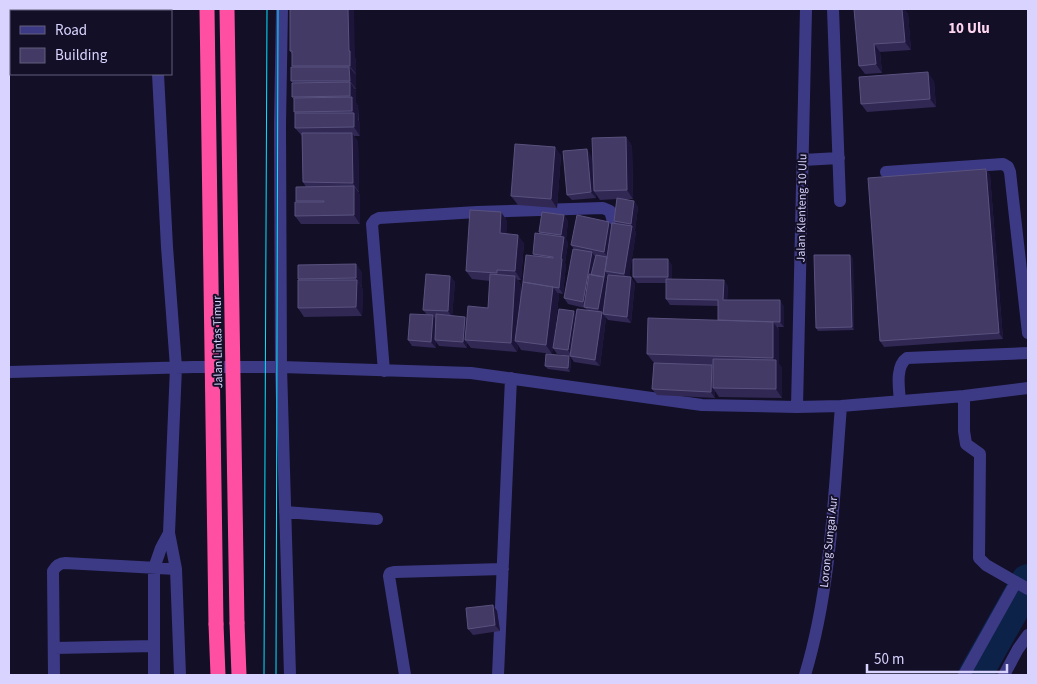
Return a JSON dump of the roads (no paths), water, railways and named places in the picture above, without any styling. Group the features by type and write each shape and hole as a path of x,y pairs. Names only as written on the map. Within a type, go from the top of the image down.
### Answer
{"highway":[{"name":"Jalan Lintas Timur","path":"206,9 218,675"},
{"name":"Jalan Lintas Timur","path":"227,9 239,675"}],"street":[{"path":"282,9 280,124 281,367 290,675"},
{"name":"Jalan Klenteng 10 Ulu","path":"798,407 806,9"},
{"path":"833,9 840,201"},
{"path":"158,75 167,247 176,367 169,533 176,569 180,675"},
{"path":"803,160 839,158"},
{"path":"886,172 1003,164 1008,167 1028,333"},
{"path":"384,370 372,224 375,220 379,218 477,212 603,208 610,211 614,227 611,251"},
{"path":"900,401 898,386 900,366 902,361 907,358 1028,353"},
{"path":"9,372 176,367 281,367 471,373 702,404 798,407 841,406 964,396 1028,388"},
{"path":"498,675 511,378"},
{"path":"964,396 966,444 980,454 979,558 1021,585 964,675"},
{"name":"Lorong Sungai Aur","path":"805,675 820,615 832,531 841,406"},
{"path":"285,512 377,519"},
{"path":"154,675 154,568 169,533"},
{"path":"54,675 53,571 58,565 65,563 176,569"},
{"path":"405,675 390,573 503,569"},
{"path":"1004,675 1023,653 1028,635"},
{"path":"54,648 154,646"}],"waterway":[{"path":"975,675 1028,581"}],"tram line":[{"path":"264,675 267,9"},
{"path":"276,675 278,9"}],"district":[{"name":"10 Ulu","path":"969,28"}]}
